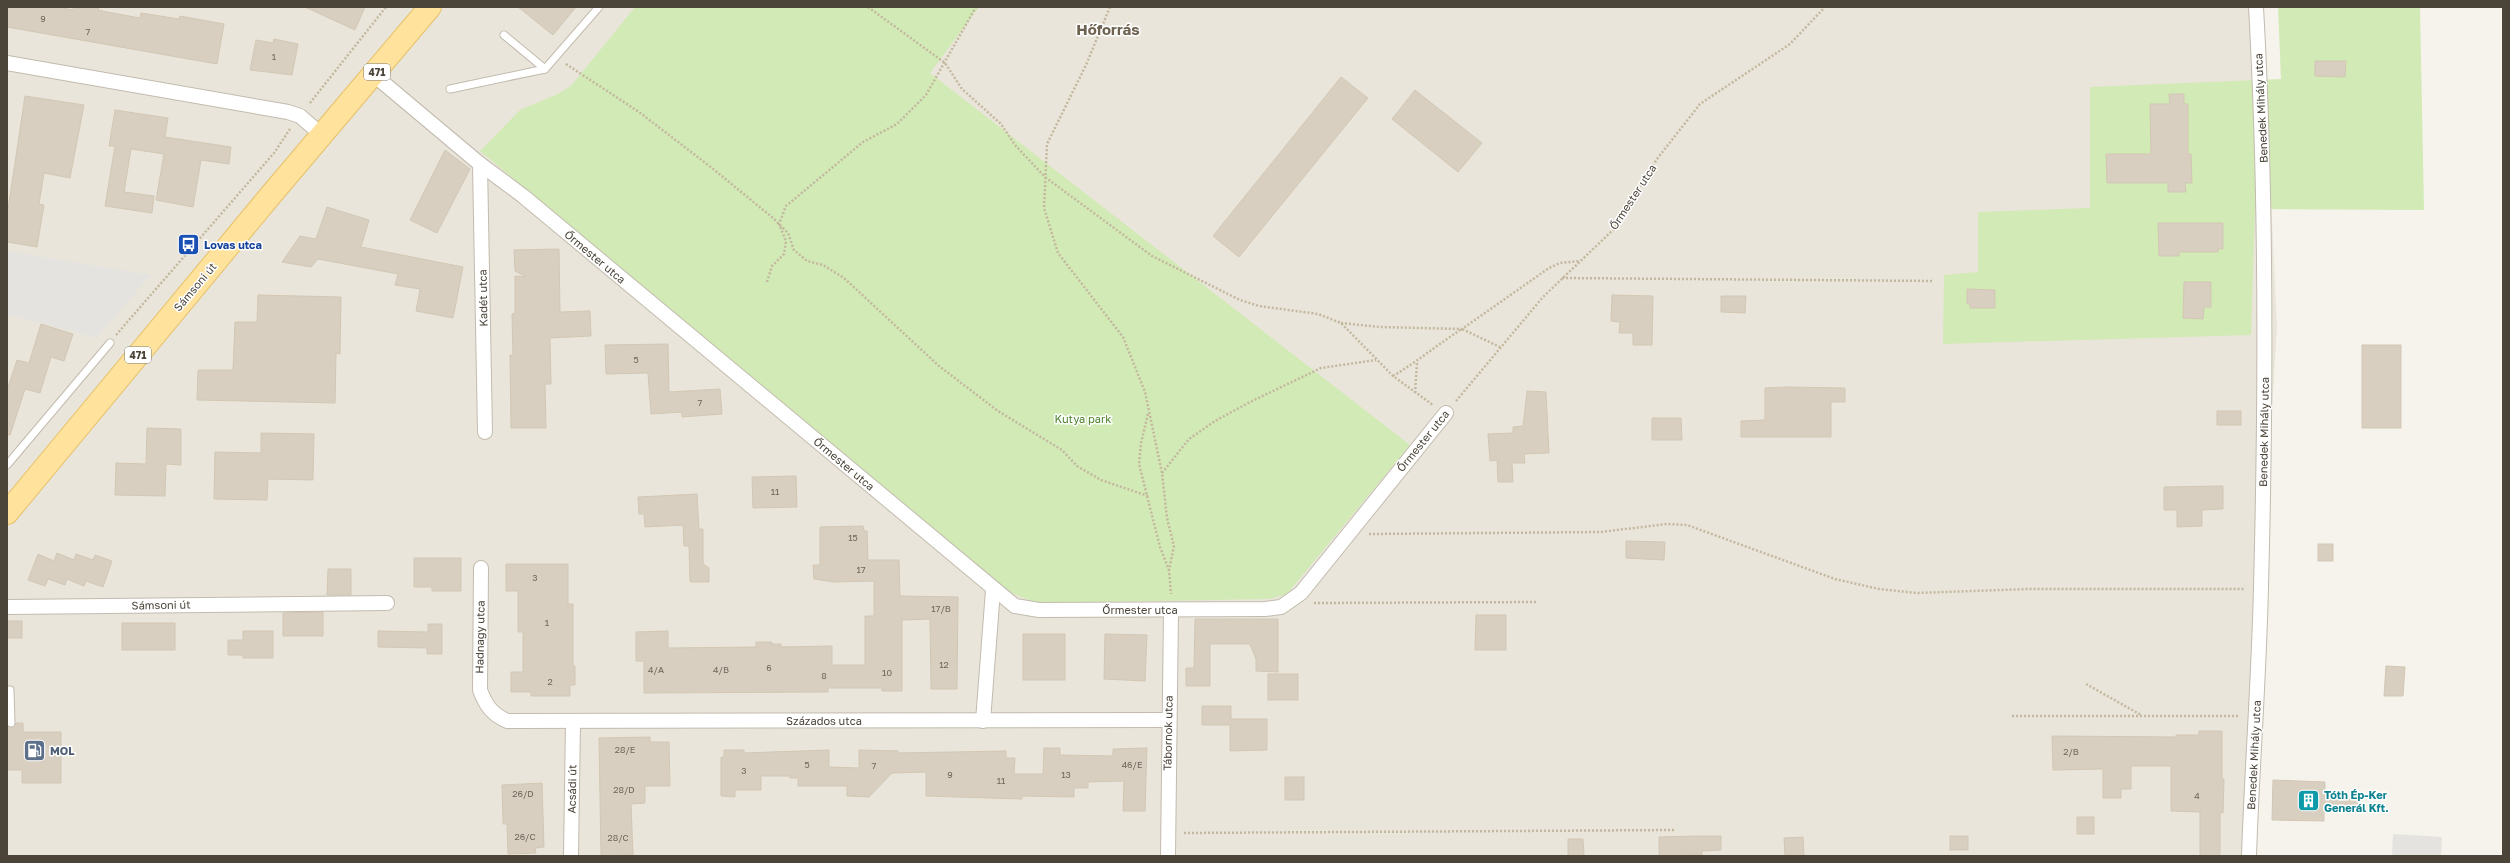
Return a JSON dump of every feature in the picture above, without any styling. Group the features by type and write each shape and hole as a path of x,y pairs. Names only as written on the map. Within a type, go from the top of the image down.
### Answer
{"main road":[{"name":"Sámsoni út","path":"7,513 374,76 430,7"}],"street":[{"name":"Benedek Mihály utca","path":"2249,856 2261,589 2265,204 2256,7"},
{"path":"7,63 277,110 300,116 323,136"},
{"name":"Őrmester utca","path":"374,76 480,164 535,206 993,590 1015,606 1027,609 1171,610 1273,609 1288,604 1301,592 1446,413"},
{"name":"Kadét utca","path":"480,164 485,432"},
{"name":"Hadnagy utca","path":"481,568 479,674 480,690 485,705"},
{"path":"984,721 993,590"},
{"name":"Sámsoni út","path":"7,607 387,603"},
{"name":"Tábornok utca","path":"1168,856 1168,720 1171,610"},
{"name":"Százados utca","path":"485,705 495,716 507,721 1168,720"},
{"name":"Acsádi út","path":"571,856 573,722"}],"lane":[{"path":"450,89 545,69 599,7"},
{"path":"504,35 545,69"},
{"path":"7,465 110,342"},
{"path":"7,690 10,690 11,723"}],"path":[{"path":"110,342 274,153 300,116 386,7"},
{"path":"868,7 945,63 962,89 1001,124 1015,145 1045,177 1152,256 1233,297 1259,306 1318,314 1341,323 1380,327 1462,329 1500,347"},
{"path":"767,282 772,266 784,254 786,241 779,224 786,206 814,181 863,142 897,124 926,95 976,7"},
{"path":"1110,7 1086,65 1047,144 1044,208 1058,253 1123,337 1145,392 1148,414 1162,473 1167,518 1174,546 1169,570 1171,610"},
{"name":"Őrmester utca","path":"1446,413 1500,347 1562,278 1614,229 1657,159 1700,104 1790,44 1825,7"},
{"path":"555,58 582,72 639,112 779,224 788,233 794,250 802,257 807,261 823,265 844,278 939,366 998,411 1062,450 1077,466 1101,480 1148,496"},
{"path":"1393,376 1417,362 1440,342 1462,329 1549,268 1560,263 1581,261"},
{"path":"1562,278 1934,281"},
{"path":"1341,323 1393,376 1446,413"},
{"path":"1162,473 1190,439 1215,422 1250,402 1321,368 1376,360"},
{"path":"1416,392 1417,362"},
{"path":"1148,414 1140,443 1139,464 1160,547 1169,570"},
{"path":"1348,534 1601,532 1667,524 1688,525 1835,579 1879,590 1917,593 2037,589 2261,589"},
{"path":"1288,604 1538,602"},
{"path":"2086,684 2142,715"},
{"path":"2012,716 2256,716"},
{"path":"1168,833 1676,830"}],"shaded area":[{"path":"7,7 2262,7 2277,327 2245,856 7,856"},
{"path":"7,251 151,275 96,338 7,314"},
{"path":"2393,834 2442,837 2441,856 2392,856"}],"green space":[{"name":"Kutya park","path":"635,7 979,7 930,73 1410,445 1287,594 1269,599 1037,603 1009,592 480,151 520,110 558,94 571,86"},
{"path":"2278,7 2420,7 2424,210 2255,209 2251,335 1943,344 1944,275 1978,272 1978,212 2090,208 2090,87 2281,79"}],"building":[{"path":"7,7 57,7 73,10 74,7 99,7 98,10 140,18 141,13 179,19 180,16 224,24 217,64 7,27"},
{"path":"305,7 365,7 355,30"},
{"path":"518,7 576,7 553,35"},
{"path":"274,39 298,44 292,75 250,70 256,40 273,43"},
{"path":"2315,61 2346,61 2345,77 2315,76"},
{"path":"1341,77 1368,98 1239,257 1213,236"},
{"path":"1415,90 1482,143 1458,172 1392,119"},
{"path":"2169,94 2184,94 2184,104 2188,104 2188,154 2191,154 2192,183 2185,183 2186,192 2168,192 2168,183 2107,183 2106,154 2151,154 2150,104 2170,104"},
{"path":"25,96 84,105 70,178 44,173 39,204 44,205 37,247 7,242 7,216"},
{"path":"115,110 168,118 165,137 231,147 229,164 201,160 193,207 156,200 164,154 131,149 124,192 154,196 152,213 105,206 115,146 109,146"},
{"path":"445,150 470,169 437,233 410,220"},
{"path":"327,207 369,220 361,247 463,267 453,318 416,311 420,289 395,285 398,274 318,259 311,267 282,262 300,236 316,239"},
{"path":"2158,223 2223,223 2223,249 2218,249 2218,252 2179,252 2179,256 2159,256"},
{"path":"559,249 560,312 590,311 591,336 550,338 551,384 545,384 546,428 511,428 510,355 513,355 512,314 515,313 515,276 526,277 515,271 514,250"},
{"path":"2184,282 2211,282 2211,307 2204,307 2203,319 2183,318"},
{"path":"1967,289 1995,290 1995,308 1970,308 1970,304 1967,304"},
{"path":"258,295 341,297 340,354 336,353 335,403 197,400 198,370 233,370 235,322 257,322"},
{"path":"1612,295 1653,296 1652,345 1633,345 1633,333 1619,333 1620,322 1611,321"},
{"path":"1721,296 1746,296 1745,313 1721,312"},
{"path":"41,324 73,334 64,361 51,357 40,393 25,389 10,435 7,435 7,390 17,360 29,363"},
{"path":"668,344 669,392 720,389 722,414 682,417 682,412 651,414 648,373 606,374 605,345"},
{"path":"2362,345 2401,345 2401,428 2362,428"},
{"path":"1765,388 1845,388 1845,402 1831,402 1831,437 1741,437 1741,421 1765,420"},
{"path":"1527,391 1546,392 1549,453 1524,454 1525,463 1512,463 1513,482 1498,482 1497,460 1490,461 1488,434 1513,433 1513,427 1523,426"},
{"path":"2217,411 2241,411 2241,425 2217,425"},
{"path":"1652,418 1681,418 1682,440 1652,440"},
{"path":"147,428 181,429 181,465 166,464 165,496 115,495 116,463 146,464"},
{"path":"261,433 314,434 313,480 268,479 267,500 214,499 215,452 261,453"},
{"path":"796,476 797,507 753,508 752,477"},
{"path":"2223,486 2223,509 2202,510 2202,526 2177,527 2177,510 2164,510 2164,487"},
{"path":"697,494 699,529 703,529 703,564 709,568 709,582 690,582 689,546 684,546 683,525 645,527 644,514 639,514 638,497"},
{"path":"863,526 864,531 867,531 868,560 899,560 900,596 958,597 957,689 931,689 930,619 902,620 902,691 882,691 882,688 828,688 828,692 644,693 644,661 636,661 636,632 668,631 668,648 756,647 756,642 772,642 772,644 781,644 781,647 832,646 832,665 865,665 865,616 874,616 874,581 834,582 814,579 813,565 820,565 820,527"},
{"path":"1626,541 1665,542 1664,560 1626,558"},
{"path":"2318,544 2333,544 2333,561 2318,561"},
{"path":"57,553 74,560 76,554 93,560 95,555 112,561 103,587 86,581 84,586 67,579 65,585 48,579 45,586 28,580 38,554 54,561"},
{"path":"414,558 461,558 461,591 432,591 432,587 414,587"},
{"path":"506,564 568,564 568,604 573,604 573,666 575,666 575,685 570,685 570,696 531,696 531,692 511,692 511,672 523,672 523,632 518,632 518,591 506,591"},
{"path":"328,569 351,569 351,595 327,595"},
{"path":"323,612 323,636 283,636 283,613"},
{"path":"1476,615 1506,615 1506,650 1475,650"},
{"path":"1195,619 1278,619 1278,672 1256,671 1256,659 1250,644 1210,644 1210,686 1186,686 1186,668 1194,668"},
{"path":"7,621 22,621 22,638 7,638"},
{"path":"122,623 175,623 175,650 122,650"},
{"path":"428,624 442,624 442,654 427,654 427,648 378,647 378,631 428,632"},
{"path":"243,631 273,631 273,658 243,658 243,655 228,655 228,640 243,640"},
{"path":"1023,634 1065,634 1065,680 1023,680"},
{"path":"1105,634 1147,635 1145,681 1104,679"},
{"path":"2386,666 2405,667 2403,696 2384,696"},
{"path":"1268,674 1298,674 1298,700 1268,700"},
{"path":"1202,706 1231,706 1231,719 1267,719 1267,750 1230,751 1230,725 1202,725"},
{"name":"MOL","path":"16,723 23,723 23,732 61,732 61,783 22,783 22,770 7,770 7,726 13,727"},
{"path":"2199,731 2222,731 2222,779 2224,779 2223,813 2220,813 2220,856 2200,856 2200,812 2171,811 2171,766 2131,766 2131,789 2121,789 2121,798 2103,798 2103,769 2053,770 2052,736 2176,737 2176,735 2199,735"},
{"path":"650,737 650,742 669,742 670,786 645,786 645,803 631,804 633,855 601,856 599,738"},
{"path":"1044,748 1060,748 1060,755 1113,756 1113,749 1147,748 1145,811 1123,811 1124,781 1088,782 1088,788 1074,788 1074,797 1022,796 1022,799 926,796 926,772 892,773 869,797 847,796 847,786 798,786 798,778 790,778 790,776 761,776 761,790 735,790 735,797 721,796 721,757 724,757 724,750 744,750 744,753 829,750 829,767 859,768 859,750 898,751 898,753 1006,751 1006,758 1015,758 1014,774 1043,774"},
{"path":"1285,777 1304,777 1304,800 1285,800"},
{"path":"2273,780 2325,782 2325,799 2358,799 2358,812 2324,812 2324,821 2272,820"},
{"path":"542,783 544,847 535,848 536,853 508,854 507,824 503,824 502,785"},
{"path":"2077,817 2094,817 2094,834 2077,834"},
{"path":"1721,836 1721,850 1702,851 1702,855 1659,856 1659,837"},
{"path":"1950,836 1968,836 1968,850 1950,850"},
{"path":"1803,837 1804,856 1785,856 1784,838"},
{"path":"1568,839 1583,839 1584,856 1568,856"}],"place":[{"name":"Lovas utca","path":"188,245"},
{"name":"MOL","path":"34,751"},
{"name":"Tóth Ép-Ker Generál Kft.","path":"2309,801"}],"district":[{"name":"Hőforrás","path":"1108,30"}]}
